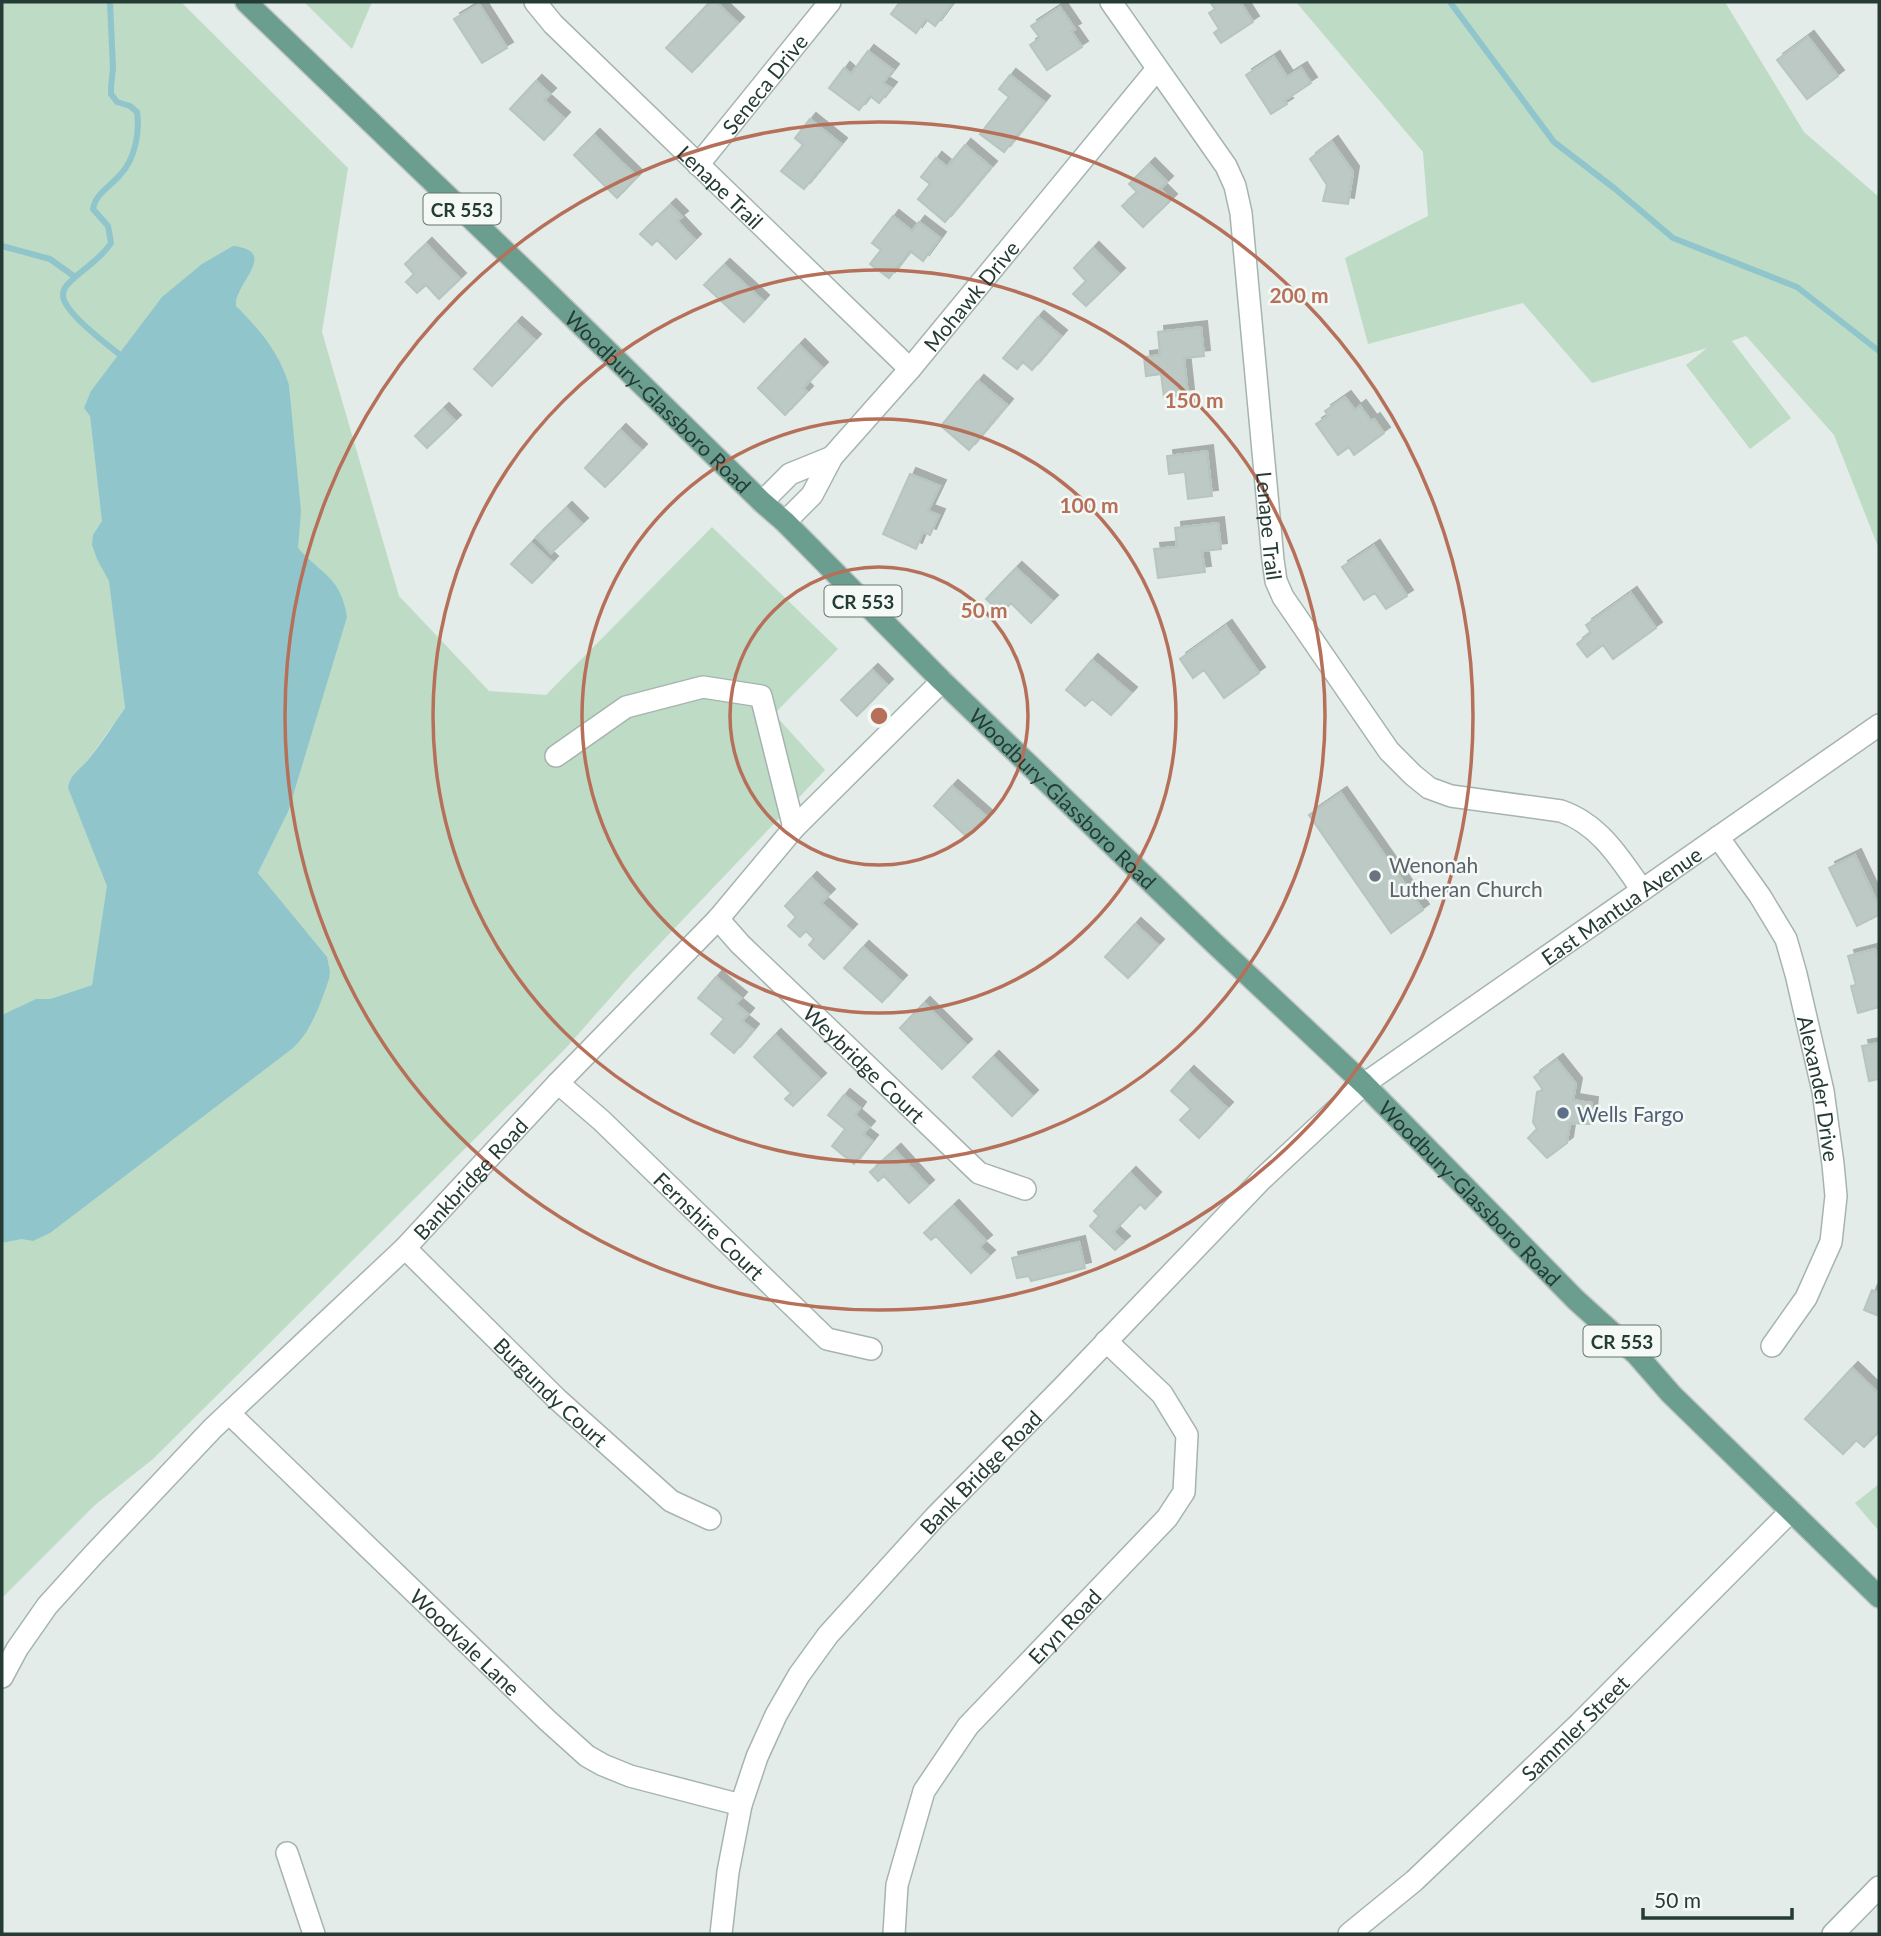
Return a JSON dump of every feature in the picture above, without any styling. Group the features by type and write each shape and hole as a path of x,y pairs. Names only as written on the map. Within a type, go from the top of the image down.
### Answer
{"main road":[{"name":"Woodbury-Glassboro Road","path":"246,2 785,522 942,681 1364,1084 1576,1300 1637,1355 1671,1394 1879,1597"}],"street":[{"name":"Lenape Trail","path":"535,2 553,24 910,369"},
{"name":"Seneca Drive","path":"698,165 830,2"},
{"name":"Lenape Trail","path":"1111,2 1226,166 1235,186 1242,227 1273,560 1276,581 1283,597 1389,751 1413,775 1429,788 1451,796 1572,814 1602,836 1642,890"},
{"name":"Mohawk Drive","path":"785,522 812,495 832,457 910,369 1157,69"},
{"path":"762,502 790,474 832,457"},
{"name":"Bankbridge Road","path":"2,1677 17,1649 47,1606 104,1544 229,1413 405,1248 558,1083 719,919 794,828 942,681"},
{"path":"556,757 626,707 703,687 761,696 794,828"},
{"name":"East Mantua Avenue","path":"1364,1084 1879,725"},
{"name":"Alexander Drive","path":"1718,837 1760,896 1786,939 1823,1091 1833,1164 1836,1196 1831,1242 1806,1298 1772,1346"},
{"name":"Weybridge Court","path":"719,919 740,944 979,1173 1025,1189"},
{"name":"Fernshire Court","path":"558,1083 601,1120 827,1339 871,1349"},
{"name":"Bank Bridge Road","path":"721,1934 728,1872 741,1805 757,1757 776,1715 799,1675 828,1635 935,1517 1261,1181 1364,1084"},
{"name":"Burgundy Court","path":"405,1248 557,1399 671,1502 710,1519"},
{"name":"Eryn Road","path":"894,1934 897,1885 924,1791 968,1726 1167,1518 1184,1492 1187,1435 1162,1394 1106,1341"},
{"name":"Woodvale Lane","path":"229,1413 587,1756 630,1776 741,1805"},
{"name":"Sammler Street","path":"1349,1934 1414,1881 1580,1723 1791,1511"},
{"path":"287,1853 314,1934"},
{"path":"1833,1934 1879,1887"}],"green space":[{"path":"2,2 181,2 348,168 322,332 399,596 489,691 546,695 712,527 838,649 774,714 825,770 633,972 566,1048 153,1459 95,1505 2,1598 2,1243 50,1233 320,950 258,873 288,812 298,548 289,385 88,398 125,708 68,788 108,886 92,985 2,1015"},
{"path":"304,2 372,2 352,49"},
{"path":"1296,2 1725,2 1804,132 1879,197 1879,549 1834,435 1746,336 1732,341 1791,418 1750,449 1686,365 1707,348 1592,383 1523,303 1368,344 1345,258 1428,216 1423,152"},
{"path":"1879,1484 1879,1531 1855,1503"}],"water":[{"path":"233,246 247,249 253,255 254,262 241,288 236,306 268,342 289,385 301,511 298,548 335,585 347,617 288,812 258,873 327,957 329,979 310,1025 293,1048 50,1233 33,1241 22,1239 2,1243 2,1015 36,999 50,999 92,985 107,886 68,788 73,776 93,754 125,708 109,581 92,545 93,535 102,521 90,416 84,408 91,391 162,297 202,264"}],"building":[{"path":"710,2 716,2 738,23 692,72 666,48"},
{"path":"900,2 953,2 935,26 926,19 916,33 891,14"},
{"path":"1210,2 1242,2 1253,22 1221,43 1214,33 1219,29 1209,13 1215,9"},
{"path":"479,4 507,48 482,63 454,19"},
{"path":"1060,7 1075,29 1071,31 1082,47 1047,70 1030,45 1040,38 1031,26"},
{"path":"1808,37 1838,76 1807,99 1777,60"},
{"path":"868,51 893,70 883,83 891,88 879,103 870,96 859,110 829,88 844,68 851,74"},
{"path":"1274,57 1287,77 1301,68 1311,83 1284,101 1287,104 1271,114 1246,75"},
{"path":"1010,75 1044,102 1004,152 980,134 1009,97 999,89"},
{"path":"536,81 550,94 544,100 564,118 544,140 510,109"},
{"path":"810,119 841,144 804,189 781,171 803,145 795,138"},
{"path":"594,135 637,177 617,198 574,155"},
{"path":"1332,142 1353,172 1348,204 1323,201 1327,185 1310,159"},
{"path":"965,145 991,167 945,222 918,199 930,184 921,177 936,158 947,167"},
{"path":"1149,164 1167,182 1160,189 1171,200 1143,227 1122,206 1137,192 1129,184"},
{"path":"670,205 682,217 677,221 695,240 676,259 657,240 652,245 640,234"},
{"path":"893,216 912,231 919,222 940,238 923,261 910,251 889,278 870,264 881,250 872,243"},
{"path":"426,244 460,279 439,299 426,285 417,293 406,282 414,274 405,264"},
{"path":"1093,248 1119,274 1086,306 1073,294 1086,281 1074,268"},
{"path":"724,265 763,301 744,322 704,285"},
{"path":"1038,317 1061,336 1032,370 1023,362 1017,369 1003,358"},
{"path":"516,323 535,340 492,386 474,369"},
{"path":"1201,327 1204,356 1184,358 1188,395 1164,397 1161,374 1146,376 1144,357 1160,355 1158,332"},
{"path":"799,345 822,368 803,388 807,392 785,415 758,388"},
{"path":"978,381 1007,405 969,450 941,426"},
{"path":"1345,397 1355,410 1360,406 1384,433 1354,455 1349,447 1338,455 1316,424 1328,416 1325,411"},
{"path":"443,409 455,421 427,448 415,436"},
{"path":"620,430 641,450 605,487 585,468"},
{"path":"1207,451 1212,496 1188,499 1185,472 1169,474 1167,456"},
{"path":"910,474 940,486 928,511 939,515 930,535 923,532 916,549 883,534"},
{"path":"566,508 582,524 551,553 536,537"},
{"path":"1218,523 1221,549 1202,551 1205,572 1158,578 1154,549 1177,547 1175,528"},
{"path":"531,543 552,562 532,583 511,564"},
{"path":"1374,546 1407,596 1386,609 1375,593 1364,600 1342,567"},
{"path":"1016,568 1052,601 1031,623 1011,603 1001,613 986,599"},
{"path":"1631,593 1656,628 1613,659 1603,645 1587,657 1577,644 1591,633 1586,625"},
{"path":"1226,626 1259,673 1224,698 1204,670 1193,678 1180,659"},
{"path":"1092,660 1131,693 1111,715 1092,699 1085,706 1066,690"},
{"path":"872,670 887,685 857,716 841,700"},
{"path":"952,786 986,816 967,837 934,806"},
{"name":"Wenonah Lutheran Church","path":"1341,793 1423,910 1391,933 1309,815"},
{"path":"1855,855 1879,906 1879,915 1857,926 1829,868"},
{"path":"811,878 829,895 821,903 851,930 824,959 809,945 814,939 806,931 800,937 788,926 796,917 785,906"},
{"path":"1135,924 1158,945 1128,978 1105,957"},
{"path":"863,947 901,981 882,1002 844,968"},
{"path":"1875,949 1879,963 1879,1007 1858,1013 1851,986 1856,985 1848,956"},
{"path":"716,977 741,998 736,1004 748,1014 742,1021 753,1030 734,1053 711,1034 724,1019 698,998"},
{"path":"924,1003 966,1045 942,1069 900,1028"},
{"path":"775,1035 820,1079 793,1106 785,1099 791,1093 754,1057"},
{"path":"1879,1043 1879,1079 1869,1081 1862,1046"},
{"path":"993,1057 1032,1096 1012,1116 973,1077"},
{"name":"Wells Fargo","path":"1557,1060 1576,1084 1573,1100 1592,1103 1590,1124 1570,1123 1567,1143 1547,1158 1528,1138 1537,1129 1533,1122 1537,1092 1543,1090 1534,1077"},
{"path":"1188,1072 1227,1108 1199,1138 1180,1120 1191,1109 1171,1091"},
{"path":"844,1095 860,1108 855,1115 869,1127 863,1134 872,1141 854,1164 832,1146 845,1129 828,1115"},
{"path":"895,1150 928,1186 909,1203 884,1176 878,1181 870,1172"},
{"path":"1130,1173 1155,1198 1145,1209 1140,1204 1113,1232 1124,1242 1115,1250 1090,1226 1099,1216 1094,1211"},
{"path":"953,1206 986,1241 979,1247 989,1256 971,1273 936,1236 931,1240 924,1233"},
{"path":"1079,1242 1085,1268 1031,1281 1029,1276 1017,1278 1012,1258"},
{"path":"1872,1290 1879,1293 1879,1316 1864,1310"},
{"path":"1852,1368 1879,1394 1879,1431 1864,1447 1856,1440 1843,1454 1805,1419"}],"waterway":[{"path":"110,2 113,68 111,94 117,102 130,106 137,112 137,137 133,154 125,169 94,204 93,209 108,226 111,243 67,285 63,294 74,315 124,358"},
{"path":"1450,2 1554,142 1673,238 1797,287 1879,351"},
{"path":"2,246 50,259 75,277"}],"place":[{"name":"Wenonah Lutheran Church","path":"1375,876"},
{"name":"Wells Fargo","path":"1563,1113"}]}
